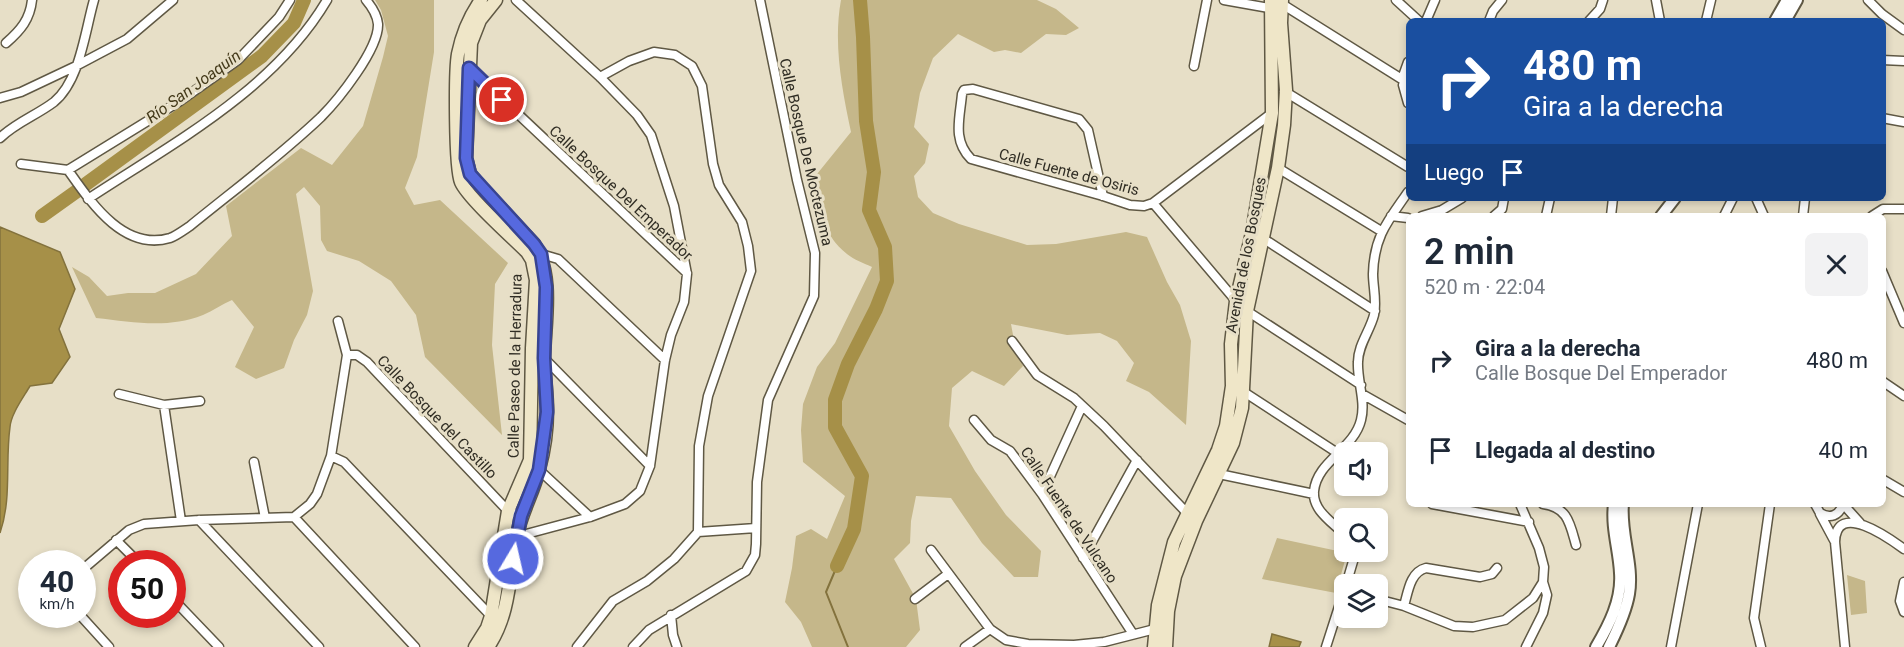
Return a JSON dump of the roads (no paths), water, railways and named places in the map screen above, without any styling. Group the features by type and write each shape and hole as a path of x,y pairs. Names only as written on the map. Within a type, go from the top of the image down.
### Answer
{"main road":[{"name":"Calle Paseo de la Herradura","path":"481,0 471,14 457,57 458,159 461,182 527,252 532,260 536,280 530,460 508,511 510,539 508,602 497,633 488,647"},
{"path":"496,0 480,20 471,43 466,158 470,174 541,254"},
{"name":"Avenida de los Bosques","path":"1154,647 1158,605 1174,542 1218,450 1226,426 1232,386 1232,345 1236,301 1254,223 1272,113 1276,3"},
{"name":"Avenida de los Bosques","path":"1166,647 1168,610 1175,576 1189,538 1233,443 1244,392 1247,311 1278,168 1286,90 1276,3"},
{"name":"Calle Paseo de la Herradura","path":"475,647 488,628 510,539 539,470 547,412 544,358 546,287 541,254"}],"street":[{"path":"6,43 24,25 31,12 32,0"},
{"path":"0,138 54,102 63,93 76,66 94,0"},
{"path":"0,98 21,92 127,39 173,0"},
{"path":"21,164 68,170 180,101 238,60 279,17 290,0"},
{"path":"88,198 234,102 275,66 315,21 327,0"},
{"path":"68,170 88,198 110,221 136,237 152,240 170,238 190,226 322,116 366,59 375,41 378,24 374,8 366,0"},
{"path":"510,539 625,504 640,491 650,466 665,360 671,335 684,302 687,273 674,206 651,135 637,115 600,77 516,0"},
{"name":"Calle Bosque De Moctezuma","path":"633,647 657,624 746,571 755,555 757,482 768,400 814,296 815,253 794,169 760,0"},
{"path":"1194,66 1207,0"},
{"path":"1224,0 1276,3 1406,81"},
{"path":"1396,0 1416,18"},
{"path":"1427,18 1435,0"},
{"path":"1490,18 1492,11 1502,0"},
{"path":"1592,18 1600,9 1603,0"},
{"path":"1656,0 1659,18"},
{"path":"1707,18 1711,0"},
{"path":"1777,18 1786,0"},
{"path":"1787,18 1797,0"},
{"path":"1869,0 1882,14 1904,30"},
{"path":"577,647 614,601 646,581 674,559 698,532 699,446 708,396 751,271 742,222 719,185 713,164 702,86 692,66 675,55 654,52 628,61 600,77"},
{"name":"Calle Bosque Del Emperador","path":"457,57 687,273"},
{"path":"1886,60 1904,61"},
{"path":"1406,83 1402,85 1406,97"},
{"name":"Calle Fuente de Osiris","path":"1103,196 1088,130 1079,119 973,89 964,90 958,138 961,147 971,159 1130,205 1144,206 1153,203 1272,113"},
{"path":"1273,90 1286,90 1406,166"},
{"path":"1886,119 1904,122"},
{"path":"1278,168 1381,231"},
{"path":"1351,442 1359,430 1362,416 1358,354 1371,327 1375,311 1374,263 1381,231 1406,195"},
{"path":"1432,213 1457,201"},
{"path":"1656,213 1666,201"},
{"path":"1663,213 1673,201"},
{"path":"1153,203 1236,301"},
{"path":"1877,213 1883,209 1904,209"},
{"path":"1391,216 1406,218"},
{"path":"1264,239 1375,311"},
{"path":"541,254 558,259 665,360"},
{"path":"1886,280 1904,323"},
{"path":"1247,311 1406,419"},
{"path":"96,558 129,530 144,524 294,517 310,504 317,494 331,456 347,355 338,321"},
{"path":"1012,341 1037,375 1074,398 1187,513"},
{"name":"Calle Bosque del Castillo","path":"347,355 357,355 367,362 508,511"},
{"path":"544,358 650,466"},
{"path":"1886,384 1904,396"},
{"path":"1244,392 1334,451"},
{"path":"119,394 164,405 200,401"},
{"path":"164,405 182,521"},
{"path":"1042,494 1082,406"},
{"name":"Calle Fuente de Vulcano","path":"974,420 992,440 1011,451 1042,494 1133,634"},
{"path":"331,456 344,462 491,616"},
{"path":"1334,459 1324,469 1316,483 1314,494 1318,507 1334,525"},
{"path":"530,460 590,516"},
{"path":"1083,558 1137,460"},
{"path":"254,462 265,518"},
{"path":"1219,474 1314,494"},
{"path":"1886,481 1904,492"},
{"path":"1448,507 1529,522"},
{"path":"1522,507 1544,567 1543,582 1547,596 1543,613 1526,647"},
{"path":"1558,507 1564,513 1576,545"},
{"path":"1605,646 1615,611 1621,574 1613,523 1614,507"},
{"path":"1605,646 1623,616 1629,593 1629,568 1622,523 1623,507"},
{"path":"1671,647 1697,507"},
{"path":"1761,647 1754,618 1770,507"},
{"path":"1817,507 1835,542"},
{"path":"1820,513 1831,516 1837,514 1841,507"},
{"path":"1846,507 1860,523 1904,549"},
{"path":"508,511 521,516"},
{"path":"1837,514 1843,525"},
{"path":"294,517 416,647"},
{"path":"199,520 319,647"},
{"path":"1845,647 1835,542 1836,534 1843,525 1852,522 1860,523"},
{"path":"698,532 756,528"},
{"path":"117,540 127,550"},
{"path":"931,550 990,629 1006,640 1028,644 1074,645 1104,642 1155,629"},
{"path":"1404,606 1412,581 1420,570 1426,568 1480,577 1492,574 1497,568"},
{"path":"915,599 948,574"},
{"path":"1388,602 1454,626 1473,627 1504,620 1533,598 1543,582"},
{"path":"1904,582 1900,596 1904,612"},
{"path":"186,613 219,647"},
{"path":"671,615 677,647"},
{"path":"1326,647 1334,622"},
{"path":"657,624 673,635"},
{"path":"92,628 109,647"},
{"path":"965,647 990,629"}],"waterway":[{"name":"Río San Joaquín","path":"86,184 262,56 294,23 304,0"},
{"path":"837,566 854,529 862,476 835,427 835,400 848,364 876,309 887,281 885,247 869,210 874,172 866,121 860,0"},
{"name":"Río San Joaquín","path":"42,216 77,191"},
{"path":"837,566 826,592 848,647"}]}
